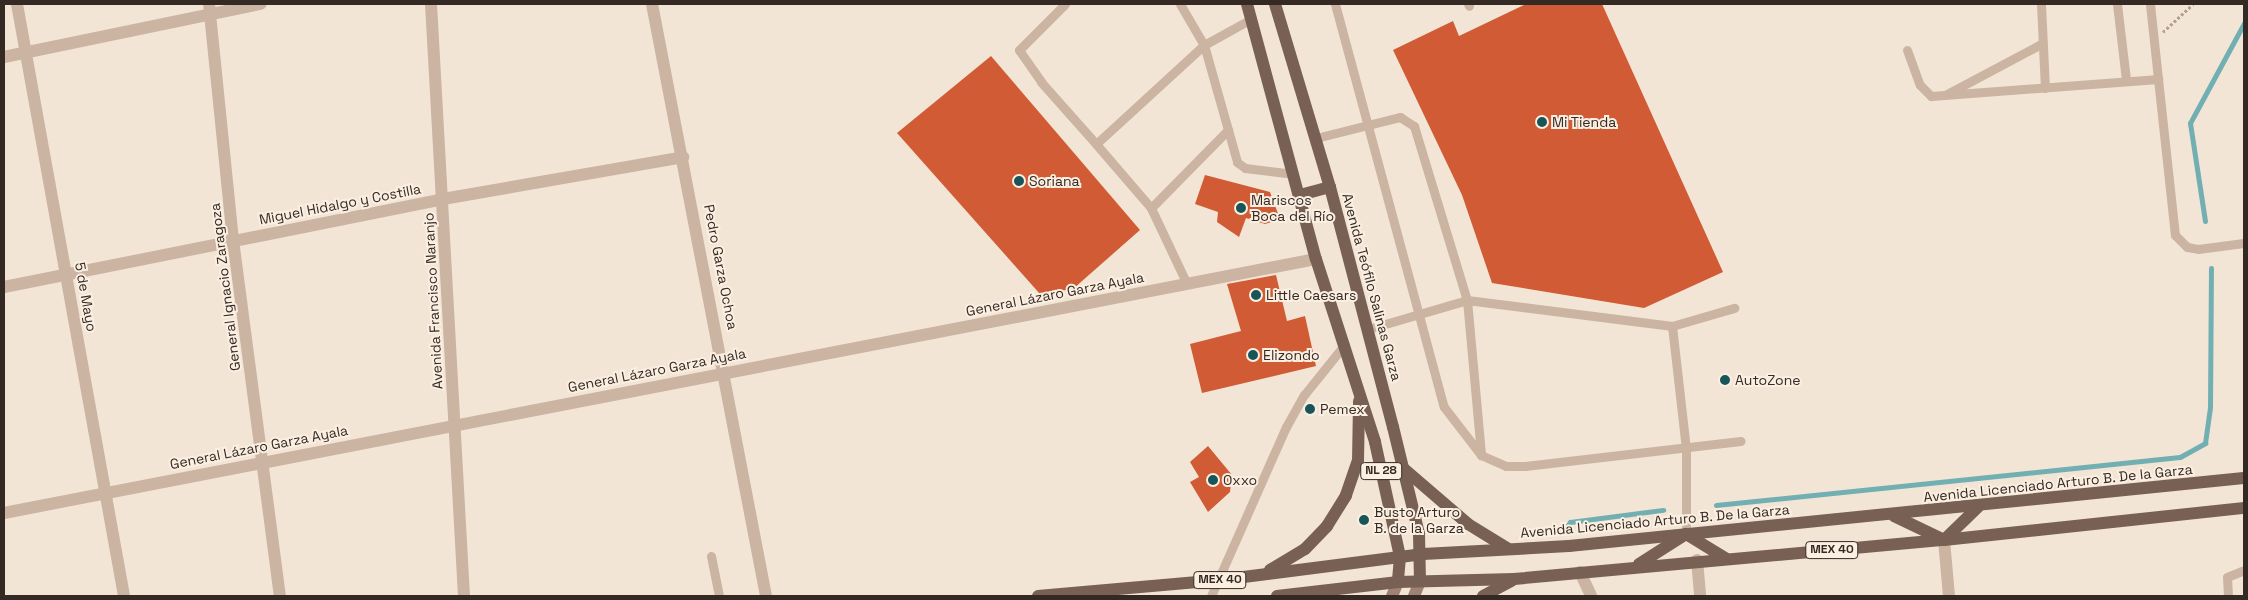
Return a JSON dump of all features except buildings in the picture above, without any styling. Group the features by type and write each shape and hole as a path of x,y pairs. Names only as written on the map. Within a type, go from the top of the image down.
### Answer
{"main road":[{"name":"NL 28","path":"1247,4 1316,259 1360,386 1400,557 1398,582"},
{"name":"Avenida Teófilo Salinas Garza","path":"1275,4 1330,187 1403,468 1423,554 1420,581"},
{"path":"1300,195 1330,187"},
{"path":"1264,574 1305,549 1326,526 1346,494 1358,461 1360,386"},
{"path":"1403,468 1468,524 1507,548"},
{"name":"Avenida Licenciado Arturo B. De la Garza","path":"1038,596 1220,580 1423,554 1894,516 2244,478"},
{"path":"1894,516 1944,540 1978,507"},
{"name":"MEX 40","path":"1277,596 1398,582 1514,579 1697,560 1944,540 2244,508"},
{"path":"1637,566 1686,534 1727,559"},
{"path":"1483,596 1514,579"},
{"path":"1414,596 1420,581"},
{"path":"1392,596 1398,582"}],"street":[{"name":"5 de Mayo","path":"17,4 124,596"},
{"path":"4,57 210,9 261,4"},
{"name":"Avenida Francisco Naranjo","path":"431,4 464,596"},
{"name":"Pedro Garza Ochoa","path":"652,4 726,372 766,596"},
{"name":"General Ignacio Zaragoza","path":"210,9 233,240 280,596"},
{"name":"Miguel Hidalgo y Costilla","path":"4,287 443,199 683,157"},
{"name":"General Lázaro Garza Ayala","path":"4,513 261,460 454,425 1316,259"},
{"path":"1944,540 1949,596"},
{"path":"1697,560 1700,596"},
{"path":"1580,572 1591,596"}],"lane":[{"path":"1066,4 1019,50 1041,82 1151,208 1187,284"},
{"path":"1180,4 1204,45 1235,156 1245,168 1294,174"},
{"path":"1335,4 1366,126 1444,407 1481,455 1506,466 1525,466 1686,449 1741,441"},
{"path":"2041,4 2041,44 2045,88"},
{"path":"2117,4 2126,80"},
{"path":"2150,4 2175,235 2187,247 2198,250 2244,243"},
{"path":"1096,144 1204,45 1251,19"},
{"path":"1943,96 2041,44"},
{"path":"1907,50 1924,90 1943,96 2126,80 2158,79"},
{"path":"1316,138 1400,117 1414,126 1467,300 1481,455"},
{"path":"1151,208 1228,130"},
{"path":"1368,329 1467,300 1672,326 1734,308"},
{"path":"1672,326 1686,449 1686,534"},
{"path":"1211,596 1220,580 1286,427 1304,395 1345,344"},
{"path":"711,556 719,596"},
{"path":"2228,596 2227,577 2244,570"}],"path":[{"path":"2154,37 2171,27 2193,4"}],"waterway":[{"path":"2205,221 2190,123 2244,23"},
{"path":"1716,505 2180,457 2205,443 2210,407 2211,268"},
{"path":"1564,531 1570,522 1663,510"}],"place":[{"name":"Mi Tienda","path":"1542,122"},
{"name":"Soriana","path":"1019,181"},
{"name":"Mariscos Boca del Río","path":"1241,208"},
{"name":"Little Caesars","path":"1256,295"},
{"name":"Elizondo","path":"1253,355"},
{"name":"AutoZone","path":"1725,380"},
{"name":"Pemex","path":"1310,409"},
{"name":"Oxxo","path":"1213,480"},
{"name":"Busto Arturo B. de la Garza","path":"1364,520"}]}
